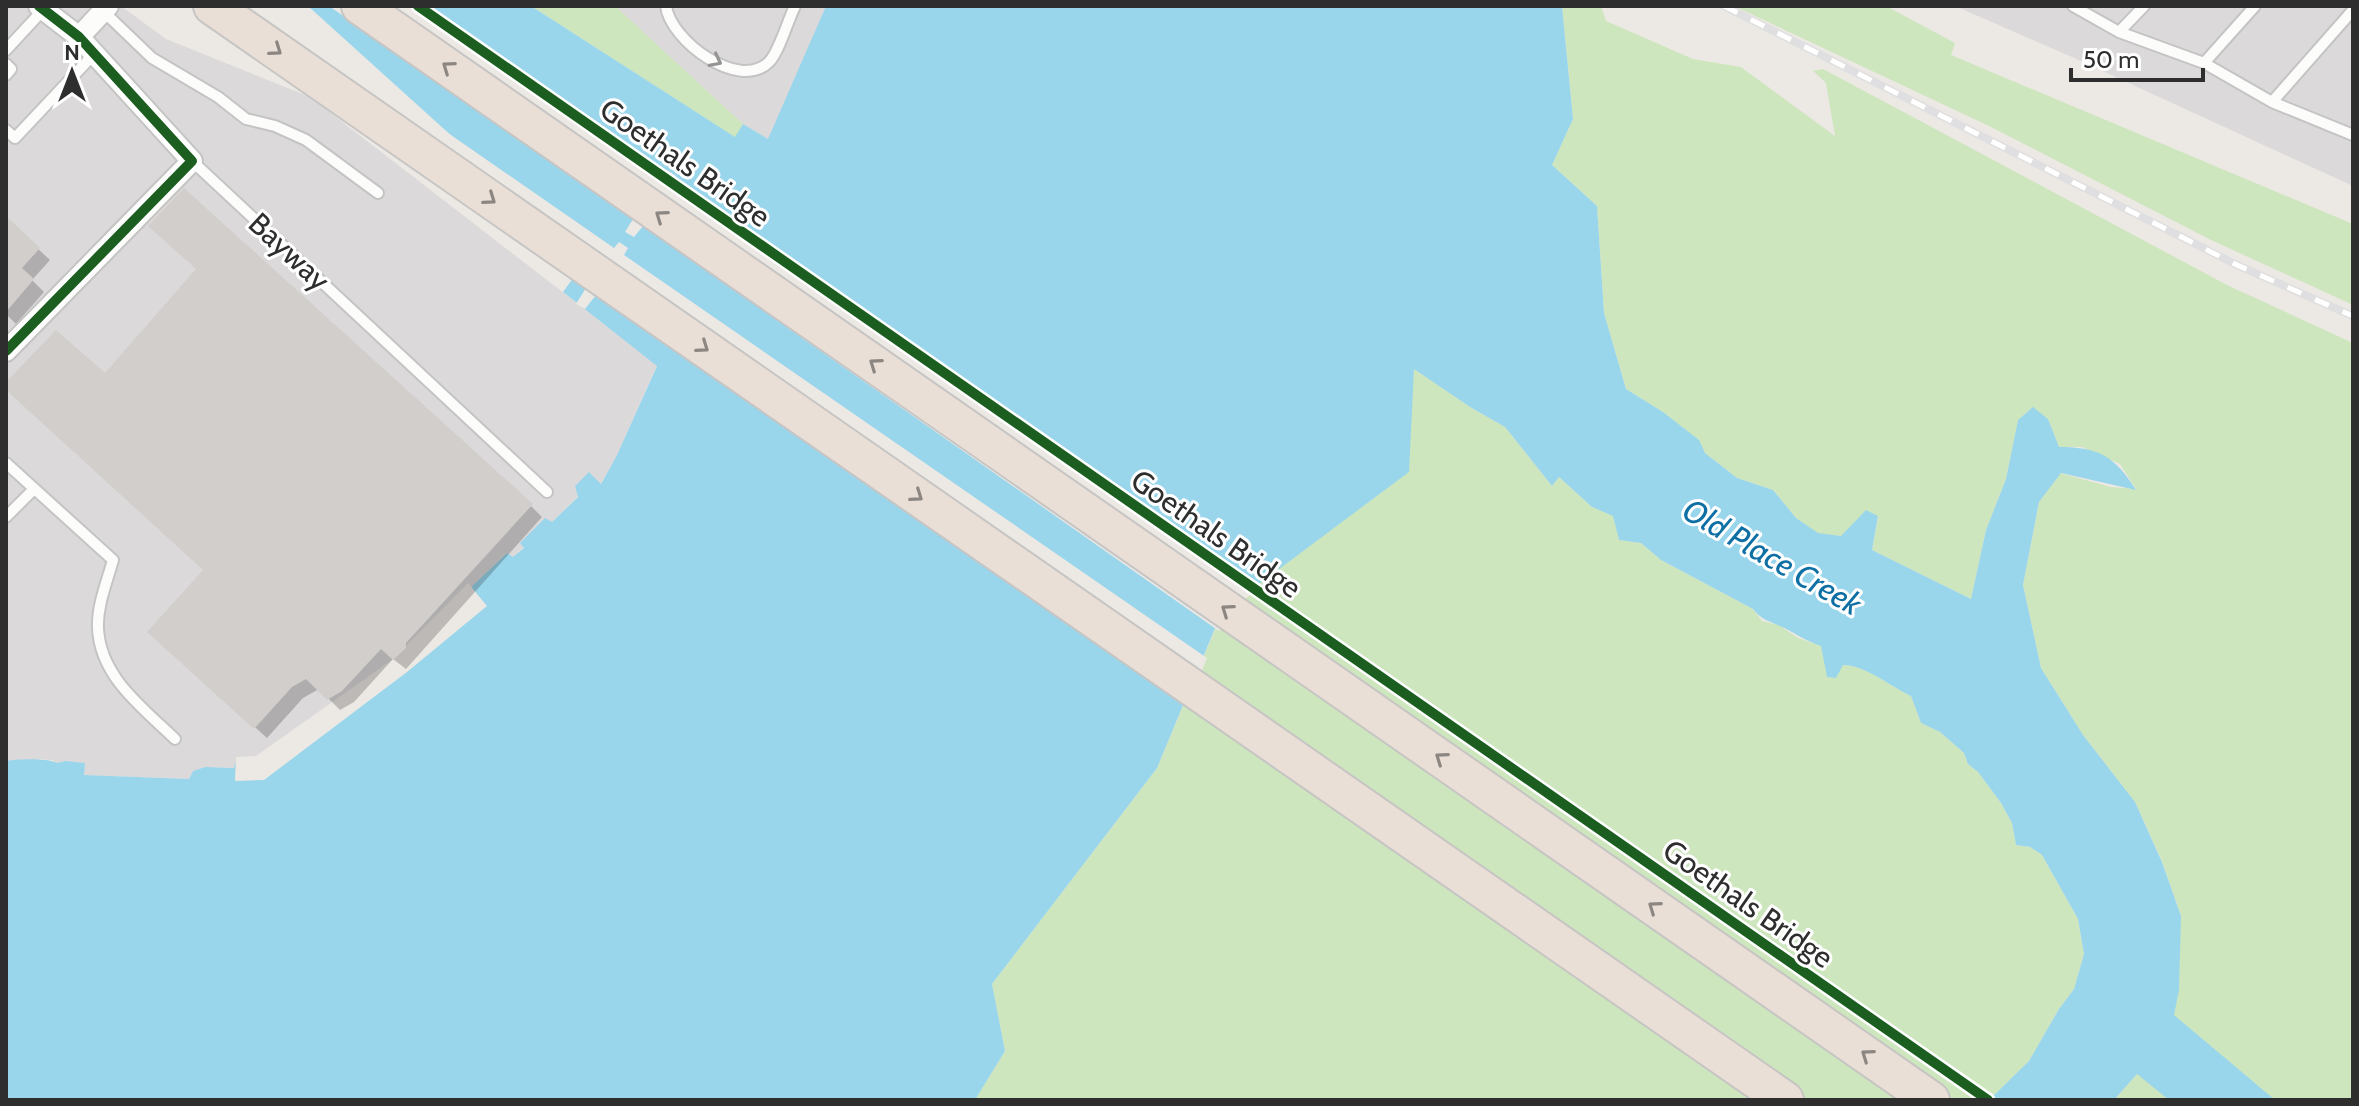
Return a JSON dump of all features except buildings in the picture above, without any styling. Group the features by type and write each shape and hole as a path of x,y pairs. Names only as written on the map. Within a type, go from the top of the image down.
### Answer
{"highway":[{"path":"212,6 1785,1100"},
{"name":"Goethals Bridge","path":"360,6 1931,1100"}],"street":[{"name":"Bayway","path":"41,8 79,37 192,161"},
{"path":"79,37 105,8"},
{"path":"6,351 192,161"}],"lane":[{"path":"666,6 668,18 688,43 714,61 742,72 755,71 771,61 795,6"},
{"path":"2073,6 2119,32 2204,63 2272,102 2353,135"},
{"path":"2119,32 2144,6"},
{"path":"2204,63 2255,6"},
{"path":"6,50 41,8"},
{"path":"105,8 152,58 218,97 246,119 275,126 306,140 378,193"},
{"path":"2272,102 2353,10"},
{"path":"6,130 15,138 94,54"},
{"path":"6,64 11,69 6,75"},
{"name":"Bayway","path":"192,161 547,492"},
{"path":"6,463 113,560 100,608 98,631 105,655 114,679 175,739"},
{"path":"6,517 34,489"}],"shaded area":[{"path":"6,6 121,6 166,39 310,97 657,365 617,455 600,485 590,473 575,486 578,496 551,523 545,519 521,543 524,547 513,558 506,553 403,656 257,759 235,768 205,767 193,771 189,779 84,775 84,763 57,763 40,759 35,762 6,761"},
{"path":"615,6 826,6 769,140 743,124"},
{"path":"1955,6 2353,6 2353,186 2072,57"}],"green space":[{"path":"531,6 615,6 743,124 736,138"},
{"path":"1562,6 1601,6 1606,21 1693,59 1741,67 1835,136 1826,83 1813,71 1823,69 2229,286 2353,343 2353,1100 2114,1100 2137,1074 2181,916 2162,861 2135,802 2083,735 2041,668 2023,585 2039,502 2060,473 2111,487 2136,489 2120,464 2082,447 2059,447 2048,419 2032,408 2018,421 2006,479 1986,530 1971,599 1872,550 1878,517 1841,536 1818,534 1796,518 1773,490 1737,478 1705,453 1698,440 1663,412 1626,389 1604,313 1597,206 1552,165 1573,119"},
{"path":"1734,6 1886,6 1955,43 1951,55 2353,224 2353,305 2211,240 1989,126"},
{"path":"1413,368 1505,427 1552,486 1559,477 1592,507 1614,516 1619,540 1641,543 1661,560 1753,609 1762,621 1779,625 1798,638 1822,646 1843,665 1869,672 1911,696 1921,723 1940,732 1964,753 1968,764 1978,772 2001,803 2012,823 2016,845 2030,847 2042,855 2078,919 2084,954 2074,989 2029,1061 1989,1100 975,1100 1005,1051 992,984 1157,768 1216,627"}],"water":[{"name":"Old Place Creek","path":"308,6 531,6 735,137 743,124 768,139 826,6 1562,6 1573,119 1552,165 1597,206 1604,313 1626,389 1699,440 1705,453 1737,478 1773,490 1796,518 1818,533 1841,536 1866,510 1878,516 1872,550 1971,599 1986,530 2006,479 2018,420 2033,407 2048,419 2059,447 2085,449 2105,456 2121,469 2136,490 2061,473 2039,502 2023,585 2041,668 2083,735 2135,802 2162,862 2181,916 2179,990 2174,1015 2275,1100 2169,1100 2137,1074 2114,1100 1989,1100 2029,1061 2074,989 2084,954 2078,919 2042,855 2030,847 2016,845 2012,823 2001,803 1978,772 1968,764 1964,753 1940,732 1921,723 1911,696 1869,672 1851,666 1843,665 1836,678 1827,677 1821,646 1765,619 1753,609 1661,560 1641,543 1619,540 1613,516 1592,507 1559,477 1552,486 1505,427 1414,369 1409,472 1240,598 1216,626 1157,768 992,984 1005,1051 975,1100 6,1100 6,761 33,759 85,763 84,775 189,779 193,771 205,767 234,768 236,761 257,759 403,656 507,553 513,557 524,548 520,543 545,518 552,522 578,497 575,486 589,472 601,484 657,366 563,292 579,270 561,235"}],"pier":[{"path":"329,6 420,6 664,175 667,170 676,176 673,181 1260,588 1242,601 1219,631 643,226 634,237 625,232 633,219"},
{"path":"425,117 614,248 619,242 628,248 624,255 1207,658 1188,705 596,295 585,309 576,304 586,288 556,236"},
{"path":"468,583 487,606 407,672 264,780 235,781 236,757 256,756 393,659"}],"railway":[{"path":"1724,6 2237,265 2353,316"}],"cycle path":[{"path":"6,351 192,161 79,37 39,6"},
{"path":"418,6 1988,1100"}]}
